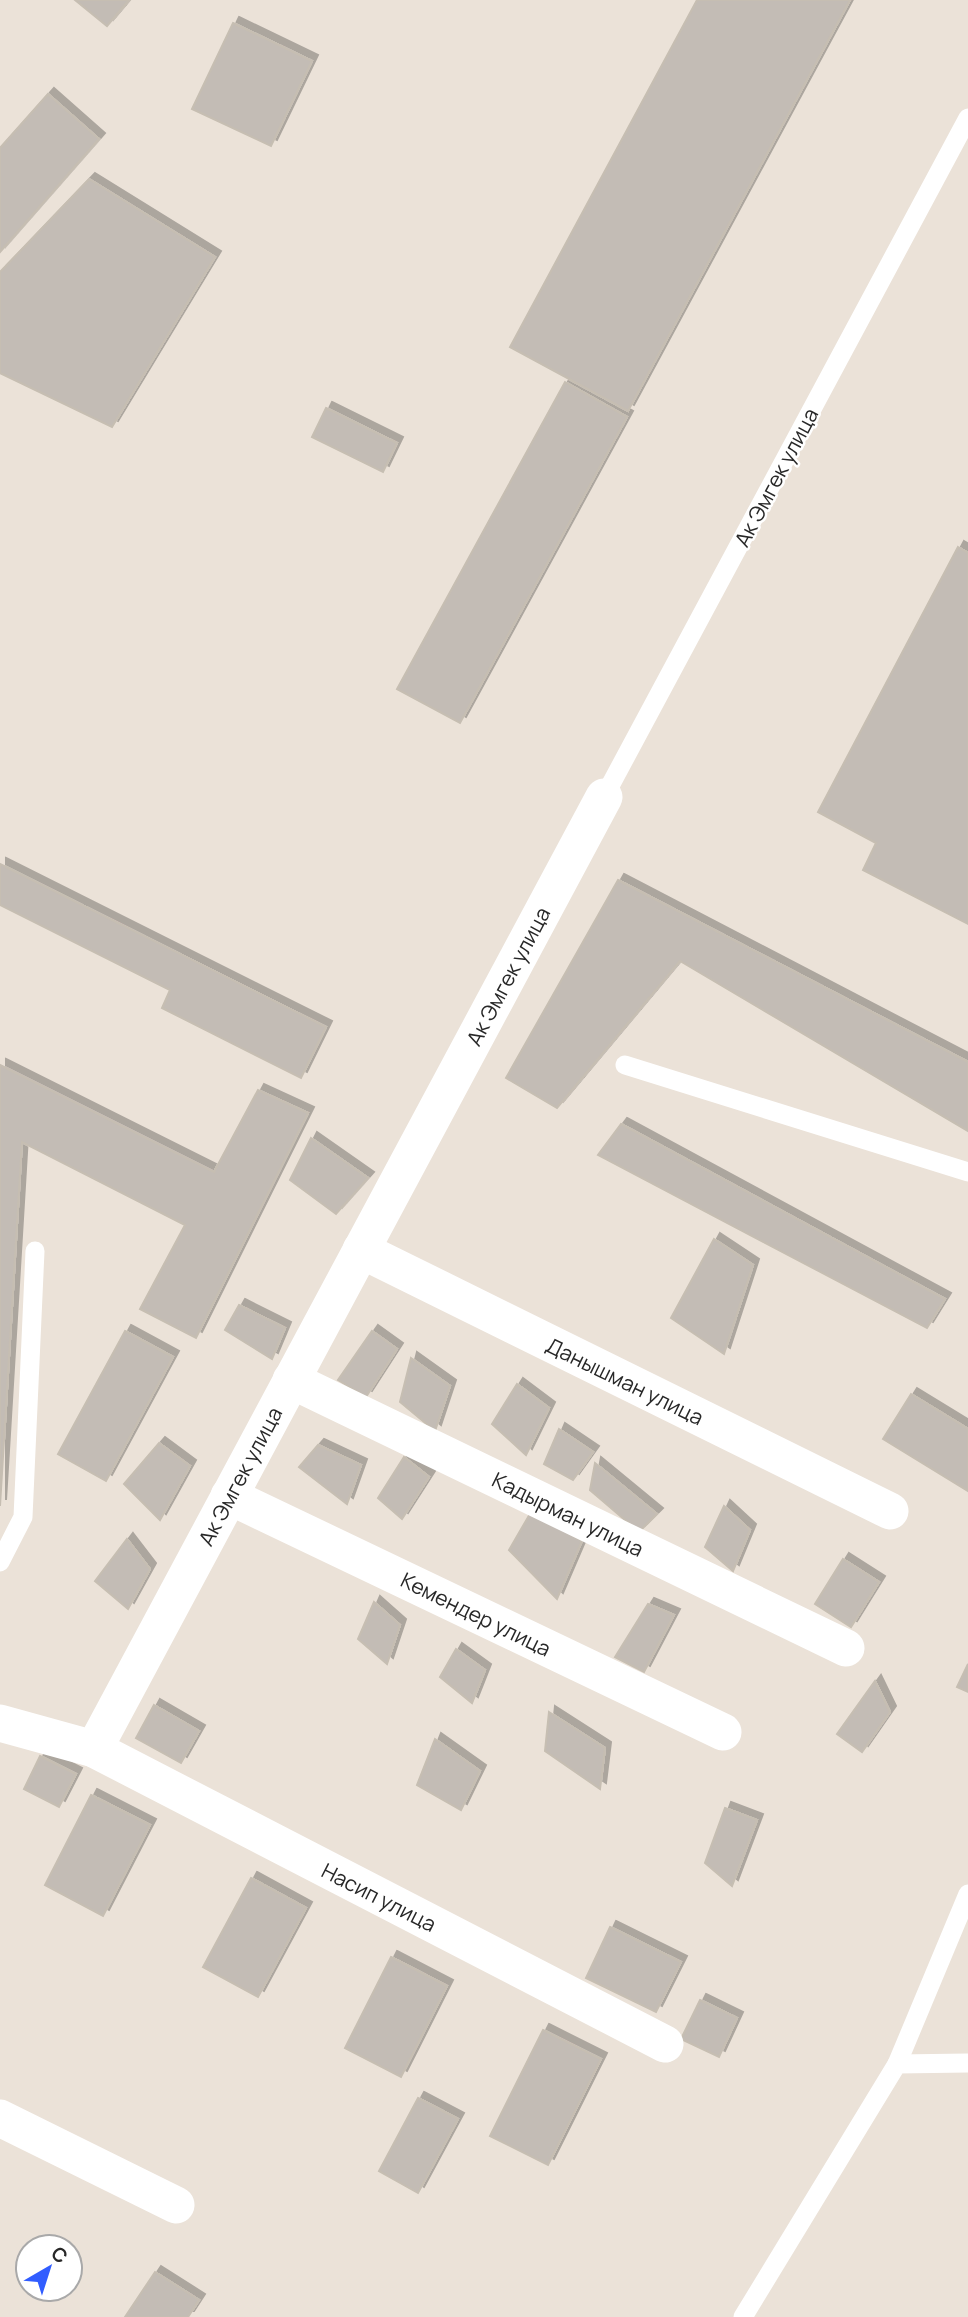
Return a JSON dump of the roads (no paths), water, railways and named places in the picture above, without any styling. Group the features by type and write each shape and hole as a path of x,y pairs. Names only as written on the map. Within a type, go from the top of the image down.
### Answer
{"street":[{"name":"Ак Эмгек улица","path":"94,1749 604,797"},
{"name":"Данышман улица","path":"361,1250 890,1511"},
{"name":"Кадырман улица","path":"291,1380 846,1648"},
{"name":"Кемендер улица","path":"229,1496 723,1732"},
{"path":"0,1723 94,1749"},
{"name":"Насип улица","path":"94,1749 665,2044"},
{"path":"0,2118 176,2205"}],"lane":[{"name":"Ак Эмгек улица","path":"604,797 968,118"},
{"path":"625,1065 968,1172"},
{"path":"0,1562 23,1517 35,1251"},
{"path":"743,2317 897,2064 968,1894"},
{"path":"897,2064 968,2063"}]}
